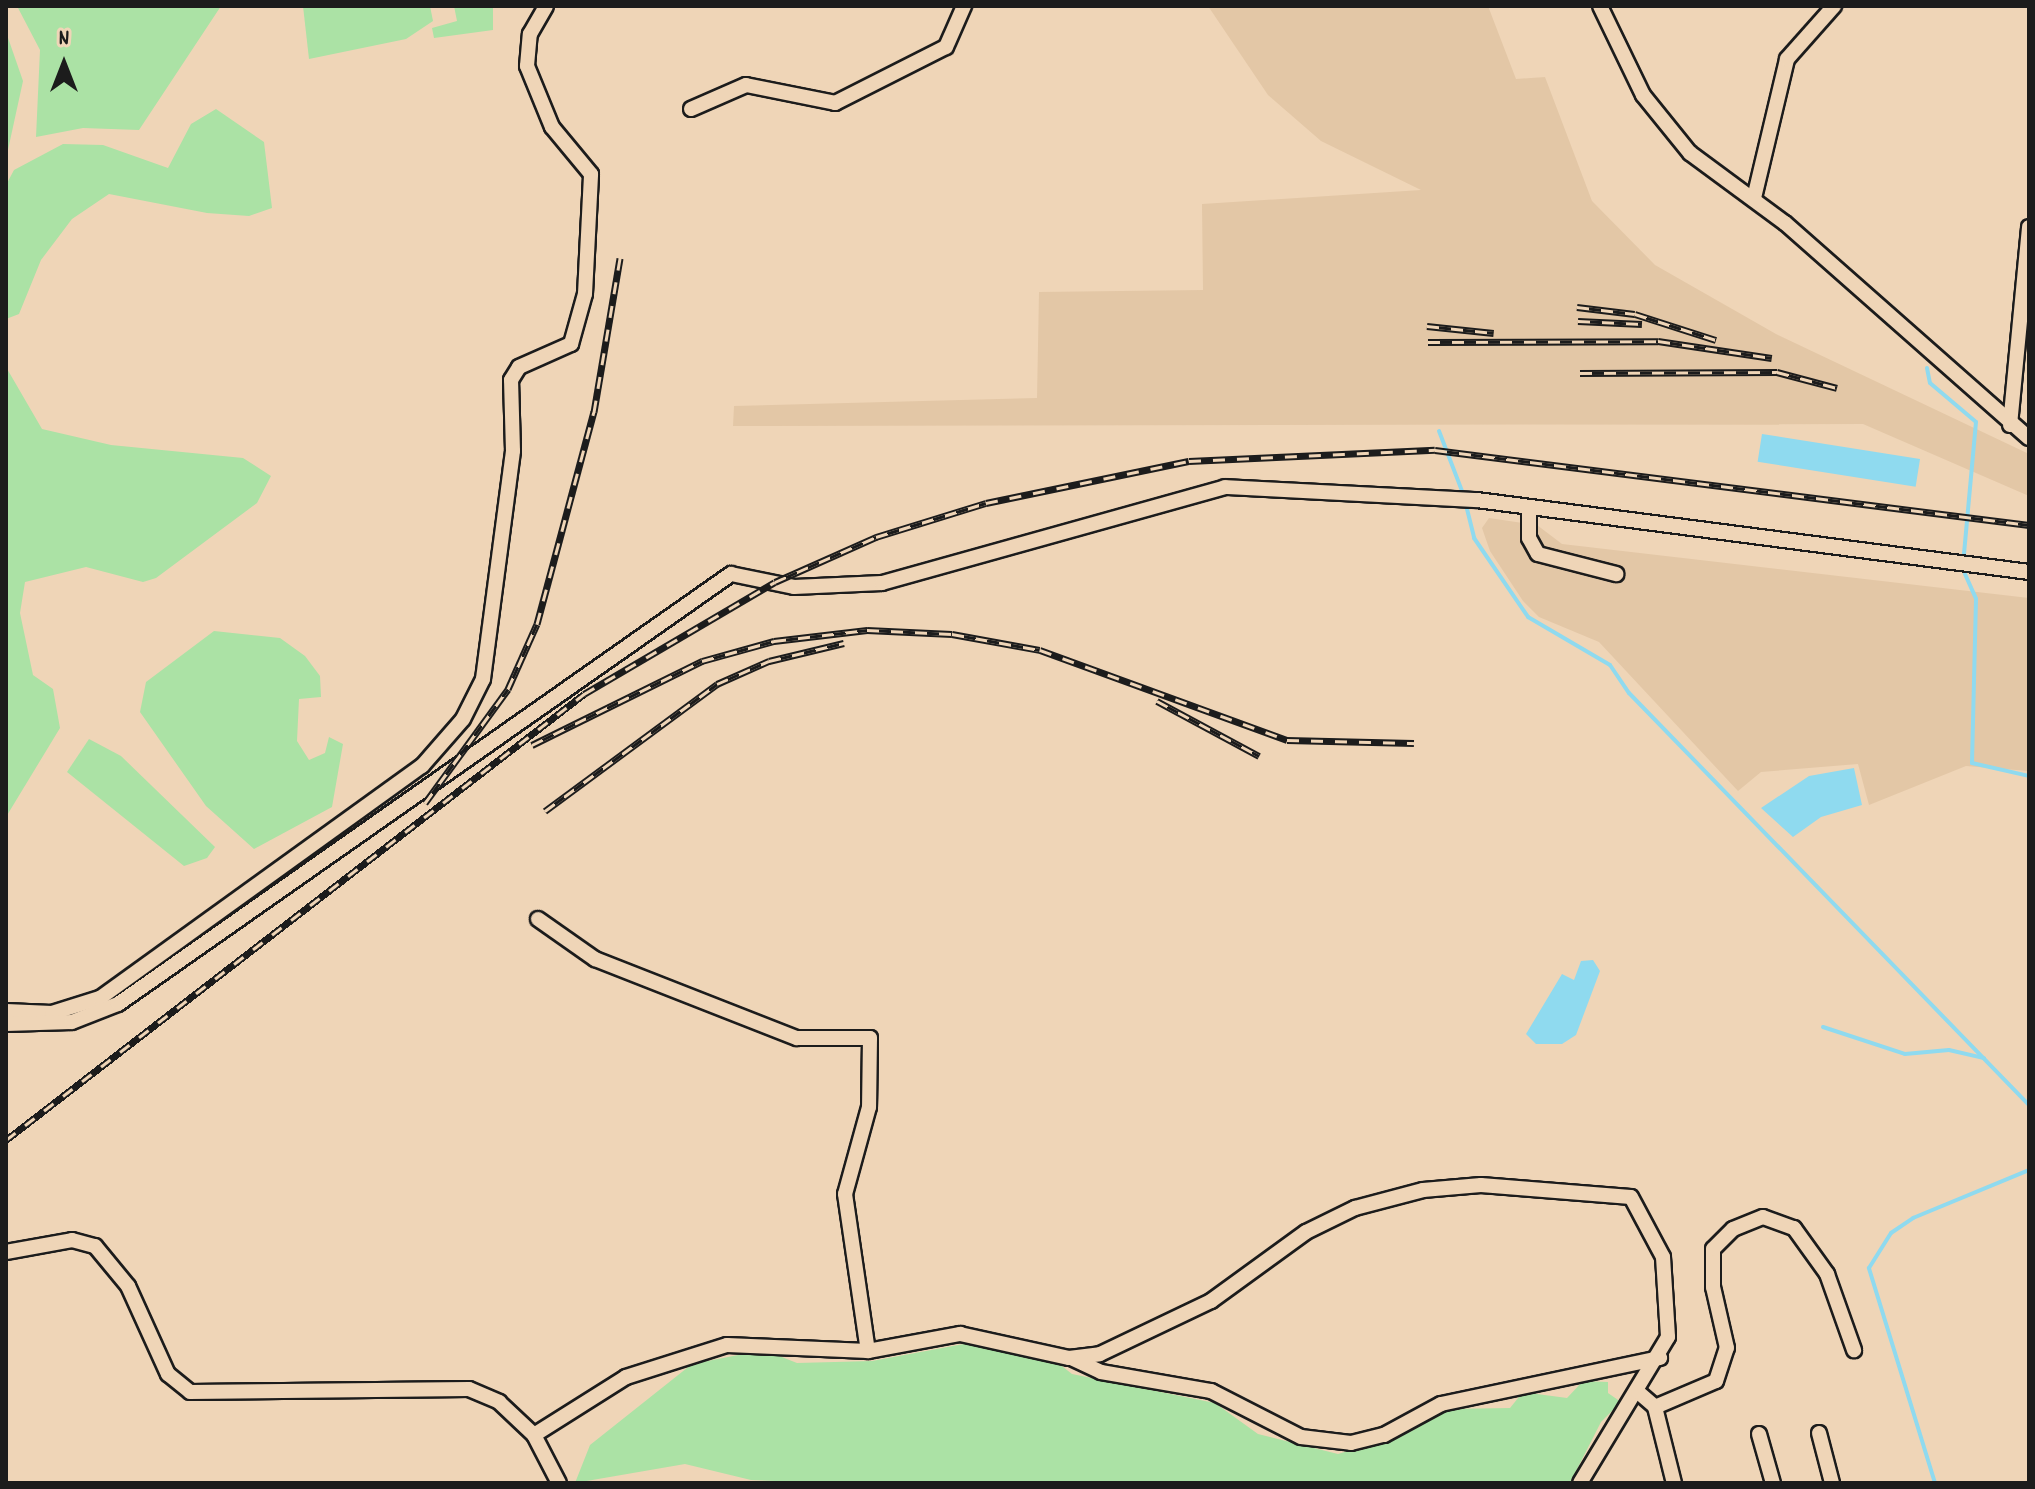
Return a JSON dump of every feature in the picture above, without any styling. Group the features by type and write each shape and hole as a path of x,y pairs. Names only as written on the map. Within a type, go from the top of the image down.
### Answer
{"street":[{"path":"6,1011 76,1010 100,998 422,766 463,719 483,679 513,451 511,380 519,367 571,344 585,294 591,174 552,127 527,66 530,34 546,6"},
{"path":"691,109 746,85 835,103 946,47 964,6"},
{"path":"1600,6 1643,95 1673,135 1754,198 2010,425 2029,438"},
{"path":"1754,198 1787,59 1834,6"},
{"path":"2010,425 2029,227"},
{"path":"6,1024 72,1022 118,1004 731,574 794,587 882,583 1225,487 1477,500 2029,572"},
{"path":"1529,508 1529,538 1538,554 1616,574"},
{"path":"538,919 595,959 797,1038 870,1038 869,1107 845,1194 868,1351"},
{"path":"1069,1358 1100,1354 1211,1301 1306,1232 1355,1208 1423,1190 1481,1185 1631,1197 1663,1257 1670,1305 1660,1358 1638,1392 1608,1428 1580,1483"},
{"path":"1655,1407 1716,1381 1725,1368 1713,1249 1733,1229 1763,1217 1794,1228 1827,1274 1854,1350"},
{"path":"6,1252 72,1240 95,1246 128,1286 168,1374 190,1392 469,1389 499,1402 534,1435 559,1483"},
{"path":"534,1435 626,1377 727,1345 868,1351 960,1334 1069,1358 1101,1372 1211,1391 1301,1437 1351,1443 1384,1435 1441,1404 1660,1358"},
{"path":"1638,1392 1655,1407 1674,1483"},
{"path":"1819,1433 1832,1483"},
{"path":"1759,1434 1773,1483"}],"shaded area":[{"path":"1208,6 1488,6 1516,79 1545,77 1592,201 1655,265 1776,334 2029,454 2029,496 1863,424 733,426 734,406 1037,398 1039,292 1203,290 1202,204 1421,190 1321,141 1268,95"},
{"path":"1489,518 1537,525 1562,544 2029,598 2029,771 1966,766 1869,805 1858,764 1761,772 1738,791 1599,642 1539,617 1523,601 1490,551 1482,528"}],"green space":[{"path":"17,6 221,6 139,130 83,128 36,137 40,50"},
{"path":"303,6 430,6 433,21 406,39 309,59"},
{"path":"454,6 493,6 493,30 434,38 432,28 457,21"},
{"path":"6,32 23,81 6,159"},
{"path":"216,109 264,142 272,208 249,216 207,213 109,194 72,219 41,260 19,314 6,319 6,185 14,170 63,144 103,145 168,168 191,124"},
{"path":"6,367 42,429 111,445 243,458 271,476 257,503 156,578 143,582 86,567 25,582 20,613 33,675 53,689 60,728 6,817"},
{"path":"214,631 280,638 305,656 320,676 321,697 299,699 297,741 309,760 325,753 329,737 343,744 332,807 254,849 206,806 140,712 146,682"},
{"path":"89,739 121,756 215,847 207,858 184,866 67,772"},
{"path":"969,1343 1058,1363 1072,1374 1215,1403 1258,1434 1338,1454 1410,1432 1445,1409 1510,1408 1523,1392 1567,1398 1583,1381 1608,1382 1608,1393 1621,1402 1601,1422 1570,1483 830,1483 751,1480 685,1464 575,1483 590,1445 692,1364 764,1350 797,1363 872,1361"}],"water":[{"path":"1762,434 1920,459 1916,487 1758,462"},
{"path":"1854,768 1862,805 1821,817 1793,837 1761,808 1809,776"},
{"path":"1593,960 1600,971 1576,1035 1562,1044 1536,1044 1526,1034 1562,974 1574,980 1581,961"}],"waterway":[{"path":"1927,368 1930,383 1976,422 1964,554"},
{"path":"1439,431 1464,496"},
{"path":"1466,505 1474,538 1528,617 1610,665 1629,693 2029,1105"},
{"path":"1965,574 1976,599 1972,763 2029,776"},
{"path":"1823,1027 1905,1054 1949,1050 1984,1058"},
{"path":"1935,1483 1869,1268 1891,1233 1913,1218 2029,1170"}],"railway":[{"path":"425,803 508,689 537,624 594,412 620,258"},
{"path":"1577,307 1635,314 1716,340"},
{"path":"1578,321 1642,324"},
{"path":"1427,326 1494,333"},
{"path":"1428,342 1658,341 1772,358"},
{"path":"1580,373 1777,372 1837,388"},
{"path":"6,1140 584,694 775,582 876,537 986,503 1189,461 1435,450 2029,525"},
{"path":"532,745 702,661 774,641 867,630 952,634 1040,650 1287,740 1414,743"},
{"path":"545,811 717,684 769,661 844,643"},
{"path":"1157,701 1259,756"}]}
